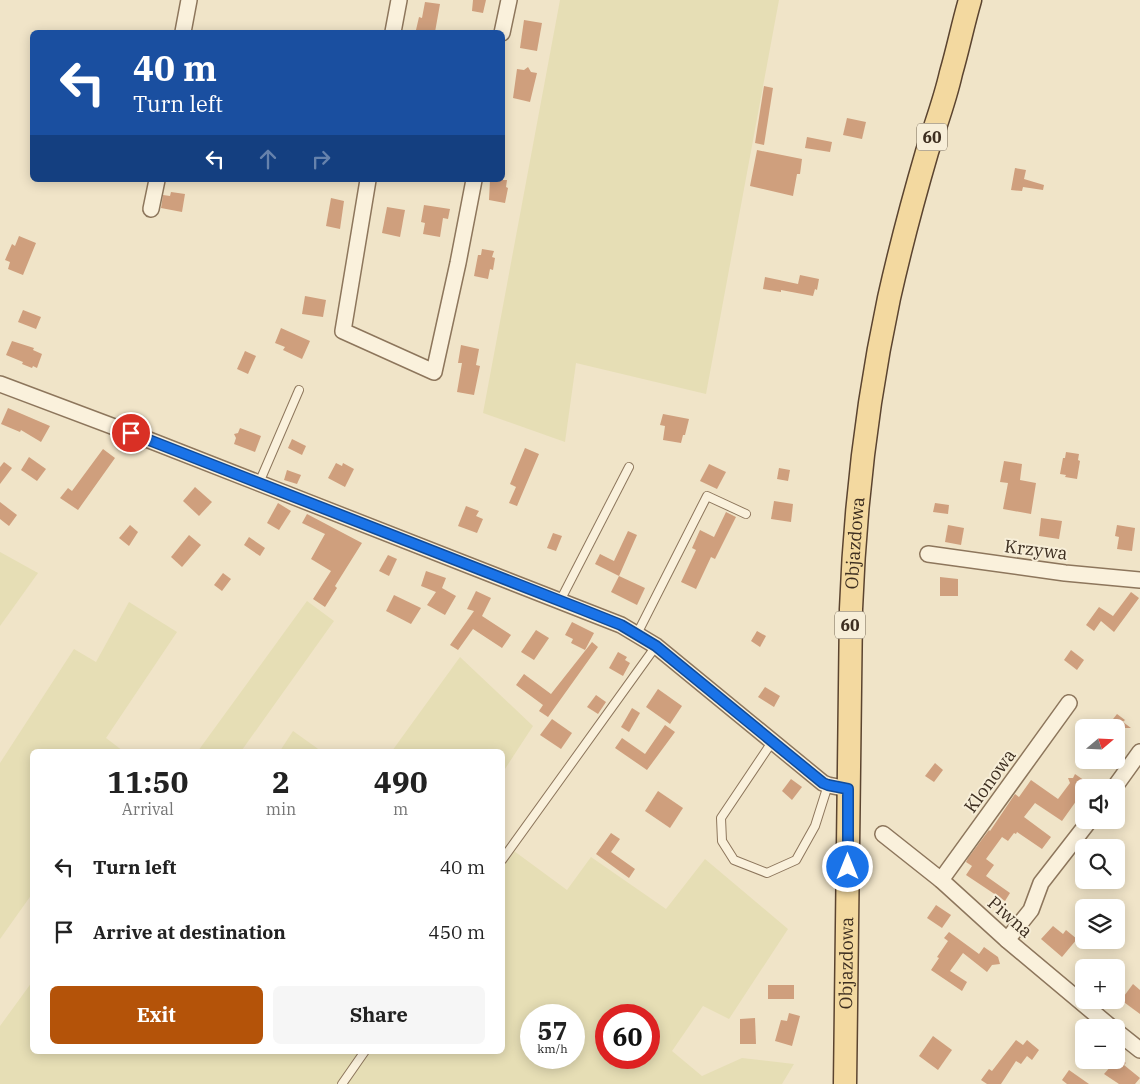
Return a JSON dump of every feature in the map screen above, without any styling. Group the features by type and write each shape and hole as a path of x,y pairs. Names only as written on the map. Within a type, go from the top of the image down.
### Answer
{"main road":[{"name":"Objazdowa","path":"845,1084 838,787 853,562 862,461 889,299 913,201 951,74 970,0"},
{"name":"Objazdowa","path":"951,74 961,58 982,0"}],"street":[{"path":"183,30 189,0"},
{"path":"393,30 398,0"},
{"path":"503,30 509,0"},
{"path":"151,209 157,182"},
{"path":"368,182 343,331 434,372 474,182"},
{"path":"0,384 621,625 656,646 772,742 838,787"},
{"name":"Krzywa","path":"928,554 1065,573 1140,580"},
{"name":"Klonowa","path":"941,880 1069,703"},
{"path":"1134,772 1140,752"},
{"path":"1007,940 1031,910 1041,883 1083,829"},
{"name":"Piwna","path":"883,834 941,880 1007,940 1101,1019"},
{"path":"1125,1038 1140,1050"}],"lane":[{"path":"259,483 300,390"},
{"path":"560,601 629,466"},
{"path":"636,634 708,496 746,514"},
{"path":"505,856 656,646"},
{"path":"772,742 721,818 722,841 734,860 767,873 796,860 838,787"},
{"path":"342,1084 363,1054"}],"shaded area":[{"path":"560,0 779,0 706,394 576,363 565,442 483,413"},
{"path":"0,552 38,573 0,626"},
{"path":"307,601 334,621 243,749 199,749"},
{"path":"129,602 177,632 106,738 120,749 30,749 30,897 0,939 0,763 74,649 96,662"},
{"path":"460,657 533,726 505,769 505,749 393,749"},
{"path":"293,731 318,749 281,749"},
{"path":"514,851 567,890 591,857 666,909 705,859 788,929 729,1019 703,1006 672,1051 702,1076 742,1058 794,1064 782,1084 0,1084 0,1026 30,985 30,1054 505,1054 505,864"}],"building":[{"path":"473,0 486,0 483,13 472,11"},
{"path":"425,2 440,4 435,30 416,30 419,17 422,18"},
{"path":"524,20 542,23 537,51 520,48"},
{"path":"528,67 531,72 537,73 530,102 513,98 517,69 524,70"},
{"path":"764,86 773,88 764,145 755,143"},
{"path":"847,118 866,122 862,139 843,135"},
{"path":"807,137 832,142 830,152 805,148"},
{"path":"757,150 802,159 800,174 797,174 793,196 750,186"},
{"path":"1015,168 1026,170 1024,179 1044,185 1043,190 1023,187 1022,191 1011,190"},
{"path":"507,180 506,187 508,188 505,203 489,200 490,182 505,182"},
{"path":"171,192 185,194 182,212 161,208 163,195 170,196"},
{"path":"331,198 344,201 340,229 326,226"},
{"path":"424,205 450,209 448,219 443,218 440,237 423,234 425,223 421,222"},
{"path":"387,207 405,210 400,237 382,233"},
{"path":"19,236 36,243 23,275 8,269 10,262 5,260 12,244 15,246"},
{"path":"482,249 494,251 492,257 495,258 493,270 490,269 488,279 474,276 478,255 481,255"},
{"path":"800,275 819,279 817,290 815,289 813,296 781,290 781,292 763,289 765,277 798,284"},
{"path":"305,296 326,300 323,317 302,314"},
{"path":"23,310 41,317 36,329 18,322"},
{"path":"281,328 310,341 302,359 283,350 285,347 275,343"},
{"path":"12,341 34,348 33,350 42,354 37,368 22,364 23,362 6,355"},
{"path":"461,345 479,349 476,365 480,366 474,395 457,392 462,363 458,363"},
{"path":"245,351 256,356 248,374 237,369"},
{"path":"8,408 50,426 41,442 21,430 20,432 1,424"},
{"path":"663,414 689,419 681,443 663,440 665,426 660,425"},
{"path":"240,428 261,436 255,452 234,444 236,438 234,434 238,433"},
{"path":"292,439 306,446 302,455 288,448"},
{"path":"525,448 539,454 517,506 509,503 516,487 510,484"},
{"path":"103,449 115,458 78,510 60,498 68,488 72,491"},
{"path":"1066,452 1079,454 1078,460 1080,461 1077,479 1060,474"},
{"path":"29,457 46,469 37,481 21,470"},
{"path":"1004,461 1022,464 1020,480 1036,483 1031,514 1003,509 1008,483 1000,482"},
{"path":"4,462 12,468 0,484 0,467"},
{"path":"336,463 342,466 343,463 354,469 345,487 328,478"},
{"path":"709,464 726,472 717,489 700,481"},
{"path":"779,468 790,470 788,481 777,479"},
{"path":"287,470 301,475 297,484 284,480"},
{"path":"195,487 212,502 199,516 183,501"},
{"path":"774,501 793,504 791,522 771,519"},
{"path":"0,502 17,515 9,526 0,519"},
{"path":"278,503 291,511 279,530 267,523"},
{"path":"935,503 949,505 948,514 933,512"},
{"path":"466,506 479,511 476,516 483,519 477,533 458,526"},
{"path":"726,512 736,517 715,559 711,557 696,589 681,582 696,550 692,548 700,530 714,537"},
{"path":"307,514 362,543 335,586 337,588 325,607 313,599 331,571 311,559 325,534 302,523"},
{"path":"1041,518 1062,521 1059,539 1039,536"},
{"path":"130,525 138,532 129,546 119,538"},
{"path":"948,525 964,528 961,545 945,542"},
{"path":"1117,525 1135,528 1132,551 1117,549 1119,537 1115,536"},
{"path":"628,531 637,535 619,576 595,564 600,554 614,561"},
{"path":"553,533 562,536 556,551 547,548"},
{"path":"189,535 201,545 182,567 171,557"},
{"path":"249,537 265,548 260,556 244,545"},
{"path":"388,555 397,559 389,576 379,571"},
{"path":"426,571 446,578 442,588 456,596 445,615 427,605 436,592 421,586"},
{"path":"223,573 231,579 222,591 214,585"},
{"path":"619,576 645,588 637,605 611,592"},
{"path":"940,577 958,579 958,596 940,596"},
{"path":"476,591 491,598 482,616 511,635 502,648 473,629 458,650 450,645 474,611 467,609"},
{"path":"1131,592 1139,598 1114,632 1101,621 1094,631 1086,625 1099,607 1113,616"},
{"path":"394,595 421,608 411,624 386,611"},
{"path":"572,622 594,633 585,650 571,643 573,639 565,635"},
{"path":"536,630 549,638 534,660 521,652"},
{"path":"757,631 766,636 760,647 751,641"},
{"path":"592,642 598,647 548,717 539,711 543,705 516,685 524,674 551,694"},
{"path":"1071,650 1084,660 1077,670 1064,660"},
{"path":"618,652 627,657 625,660 630,663 623,676 609,668"},
{"path":"765,687 780,696 774,707 758,697"},
{"path":"658,689 682,706 670,724 646,707"},
{"path":"596,695 606,702 598,714 587,707"},
{"path":"632,708 640,713 629,732 621,727"},
{"path":"1117,714 1124,719 1113,719"},
{"path":"552,719 572,733 561,749 540,735"},
{"path":"665,725 675,732 647,770 615,748 622,738 645,754"},
{"path":"935,763 943,770 934,782 925,776"},
{"path":"1075,774 1082,779 1075,779 1075,803 1062,821 1035,803 1024,817 1051,837 1042,849 1017,832 1008,841 1002,837 986,859 994,865 986,876 1010,893 1005,901 966,875 972,866 966,862 968,858 990,831 1015,794 1019,797 1031,780 1058,799 1070,783 1068,778 1073,778"},
{"path":"791,779 802,787 792,800 782,791"},
{"path":"658,791 683,808 670,828 645,811"},
{"path":"611,833 620,839 611,852 635,869 629,878 596,854"},
{"path":"936,905 951,915 942,928 927,918"},
{"path":"1053,926 1063,934 1066,930 1075,937 1075,941 1062,957 1041,939"},
{"path":"949,932 979,954 984,947 998,957 1000,964 992,965 987,972 963,953 950,971 967,982 962,991 931,970 948,941 944,938"},
{"path":"1133,984 1140,990 1140,1014 1125,1003 1125,995"},
{"path":"768,985 794,985 794,999 768,999"},
{"path":"789,1013 800,1016 792,1046 775,1041 781,1020 787,1021"},
{"path":"755,1018 756,1044 740,1044 740,1019"},
{"path":"933,1036 952,1050 938,1070 919,1056"},
{"path":"1016,1040 1023,1045 1027,1040 1039,1050 1032,1060 1027,1056 1021,1064 1016,1061 1001,1084 987,1084 981,1080 989,1069 992,1071"},
{"path":"1125,1066 1140,1078 1135,1084 1119,1084 1104,1074 1108,1069 1125,1069"},
{"path":"1069,1070 1089,1084 1067,1084 1062,1080"}],"route":[{"path":"131,433 621,625 656,646 823,783 848,789 848,867"}]}
